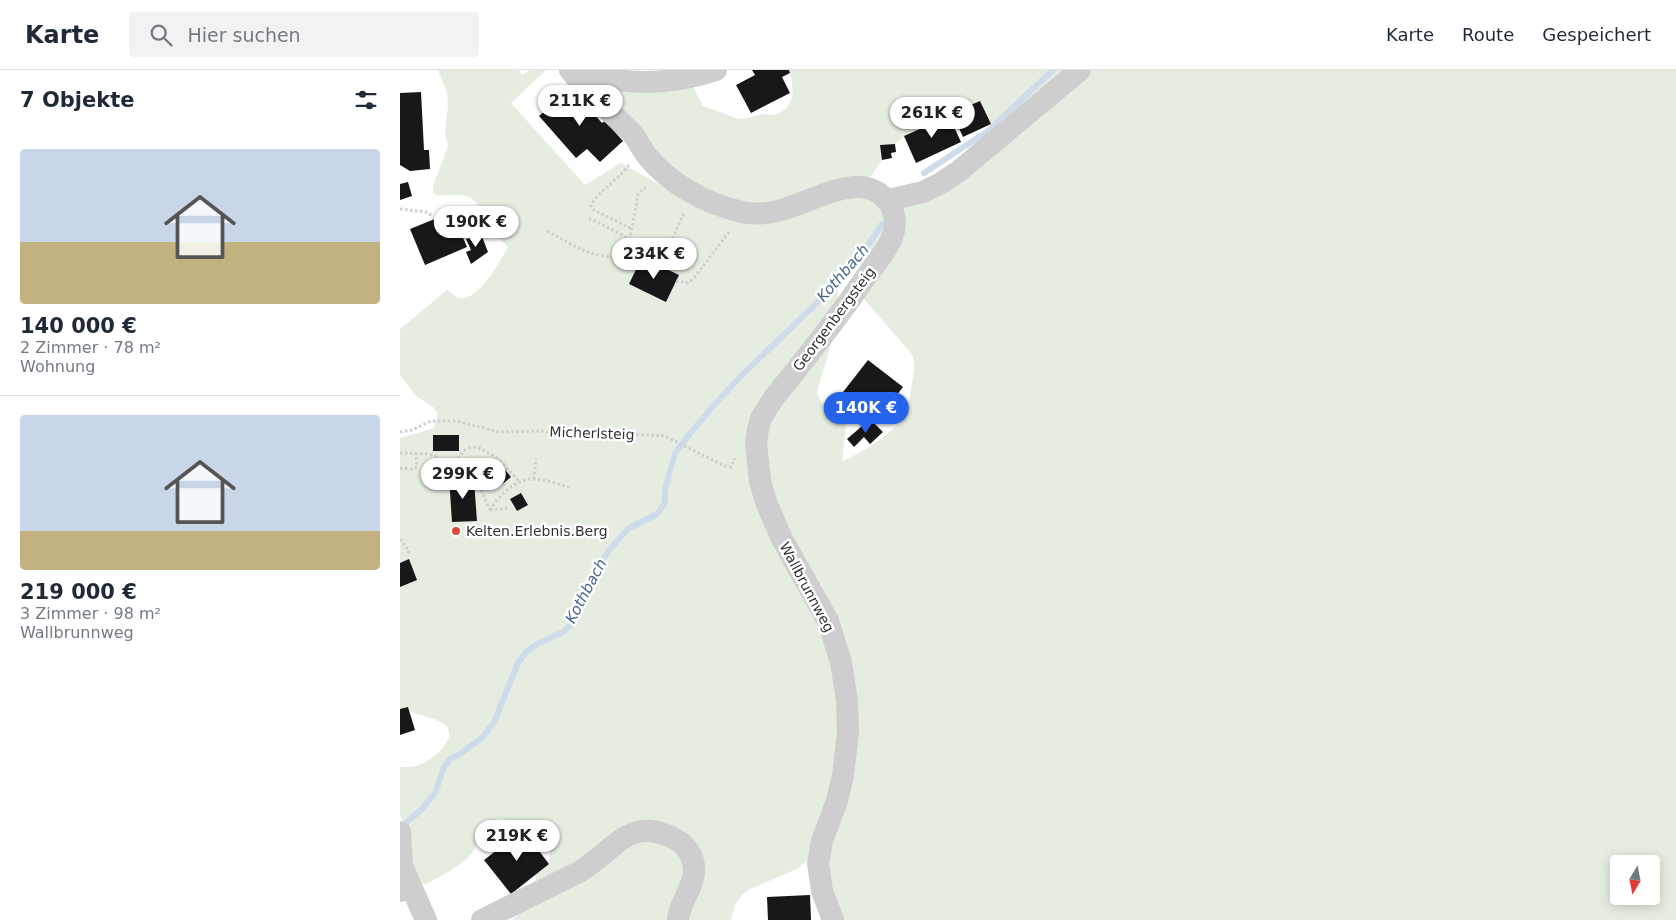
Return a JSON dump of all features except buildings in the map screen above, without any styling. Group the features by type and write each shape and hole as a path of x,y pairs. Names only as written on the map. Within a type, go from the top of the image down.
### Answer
{"street":[{"path":"570,70 598,102 633,135 659,169 675,182 693,194 721,206 762,214 784,210 840,189 869,188 888,200 923,192 959,171 1080,70"},
{"path":"578,70 610,79 635,83 660,83 680,80 716,70"},
{"name":"Georgenbergsteig","path":"758,429 761,418 773,399 829,328 887,248 894,232 895,222 894,212 888,200"},
{"name":"Wallbrunnweg","path":"758,429 756,443 757,461 766,502 782,539 828,621 841,662 847,701 847,756 837,800 819,854 818,864 822,891 833,920"},
{"path":"482,920 580,872 590,866 622,838 642,831 656,832 669,836 680,842 688,850 692,858 694,877 681,906 678,920"},
{"path":"400,832 402,867 400,891"},
{"path":"402,867 426,920"}],"path":[{"path":"632,229 592,209 591,206 596,197 624,173 640,146"},
{"path":"628,256 638,194 644,188 650,190"},
{"path":"660,266 693,194"},
{"path":"400,209 426,212 432,216"},
{"path":"589,218 630,239"},
{"path":"676,280 687,284 693,279 730,233 730,227"},
{"path":"547,232 587,252 612,258 628,256 639,263"},
{"name":"Micherlsteig","path":"400,432 412,430 431,421 456,421 499,432 539,431 663,436 728,467 733,464 736,454"},
{"path":"454,468 458,457 465,449 478,447 496,457 520,483"},
{"path":"400,453 435,456 454,468 467,472 477,481 490,510"},
{"path":"400,468 414,469 417,467 416,453"},
{"path":"534,479 536,458"},
{"path":"490,510 501,496 520,483 534,479 571,488"},
{"path":"490,510 510,508"},
{"path":"400,539 408,547 407,556"}],"shaded area":[{"path":"438,70 519,70 522,75 530,70 546,70 511,103 585,185 621,163 689,201 806,208 859,195 875,201 888,224 865,265 853,256 842,271 845,276 838,291 840,303 750,438 827,644 842,704 837,773 808,859 799,868 748,890 735,905 731,920 684,920 695,890 672,831 594,854 538,883 534,875 549,864 550,848 528,829 509,820 500,819 491,821 484,827 473,851 457,866 426,884 420,883 415,877 400,815 400,767 422,764 442,749 449,736 448,730 441,722 410,712 408,707 400,709 400,438 434,428 437,412 433,407 416,396 400,375 400,329 447,290 461,298 475,293 488,278 508,247 483,211 472,199 463,195 436,195 433,192 433,186 448,146 445,132 448,106 447,92"},
{"path":"789,70 1676,70 1676,920 841,920 825,869 854,718 785,531 764,456 772,412 833,338 817,392 822,403 839,416 846,425 842,462 870,447 902,422 910,397 914,360 911,353 862,297 905,204 1006,139 991,124 980,101 904,136 895,144 880,145 882,160 871,176 763,207 709,194 668,170 585,79 691,83 703,106 739,119 763,114 775,114 785,110 791,100 793,88"},
{"path":"649,836 675,849 688,866 672,920 513,920 521,911"}],"waterway":[{"name":"Kothbach","path":"924,173 988,131 1053,70"},
{"name":"Kothbach","path":"407,822 422,809 435,793 444,767 450,759 483,737 494,722 518,663 526,652 537,644 563,632 571,625 579,609 583,591 609,550 629,528 657,514 665,503 665,490 675,453 689,435 743,374 822,298 865,250 882,224"}],"place":[{"name":"Kelten.Erlebnis.Berg","path":"456,531"}]}
